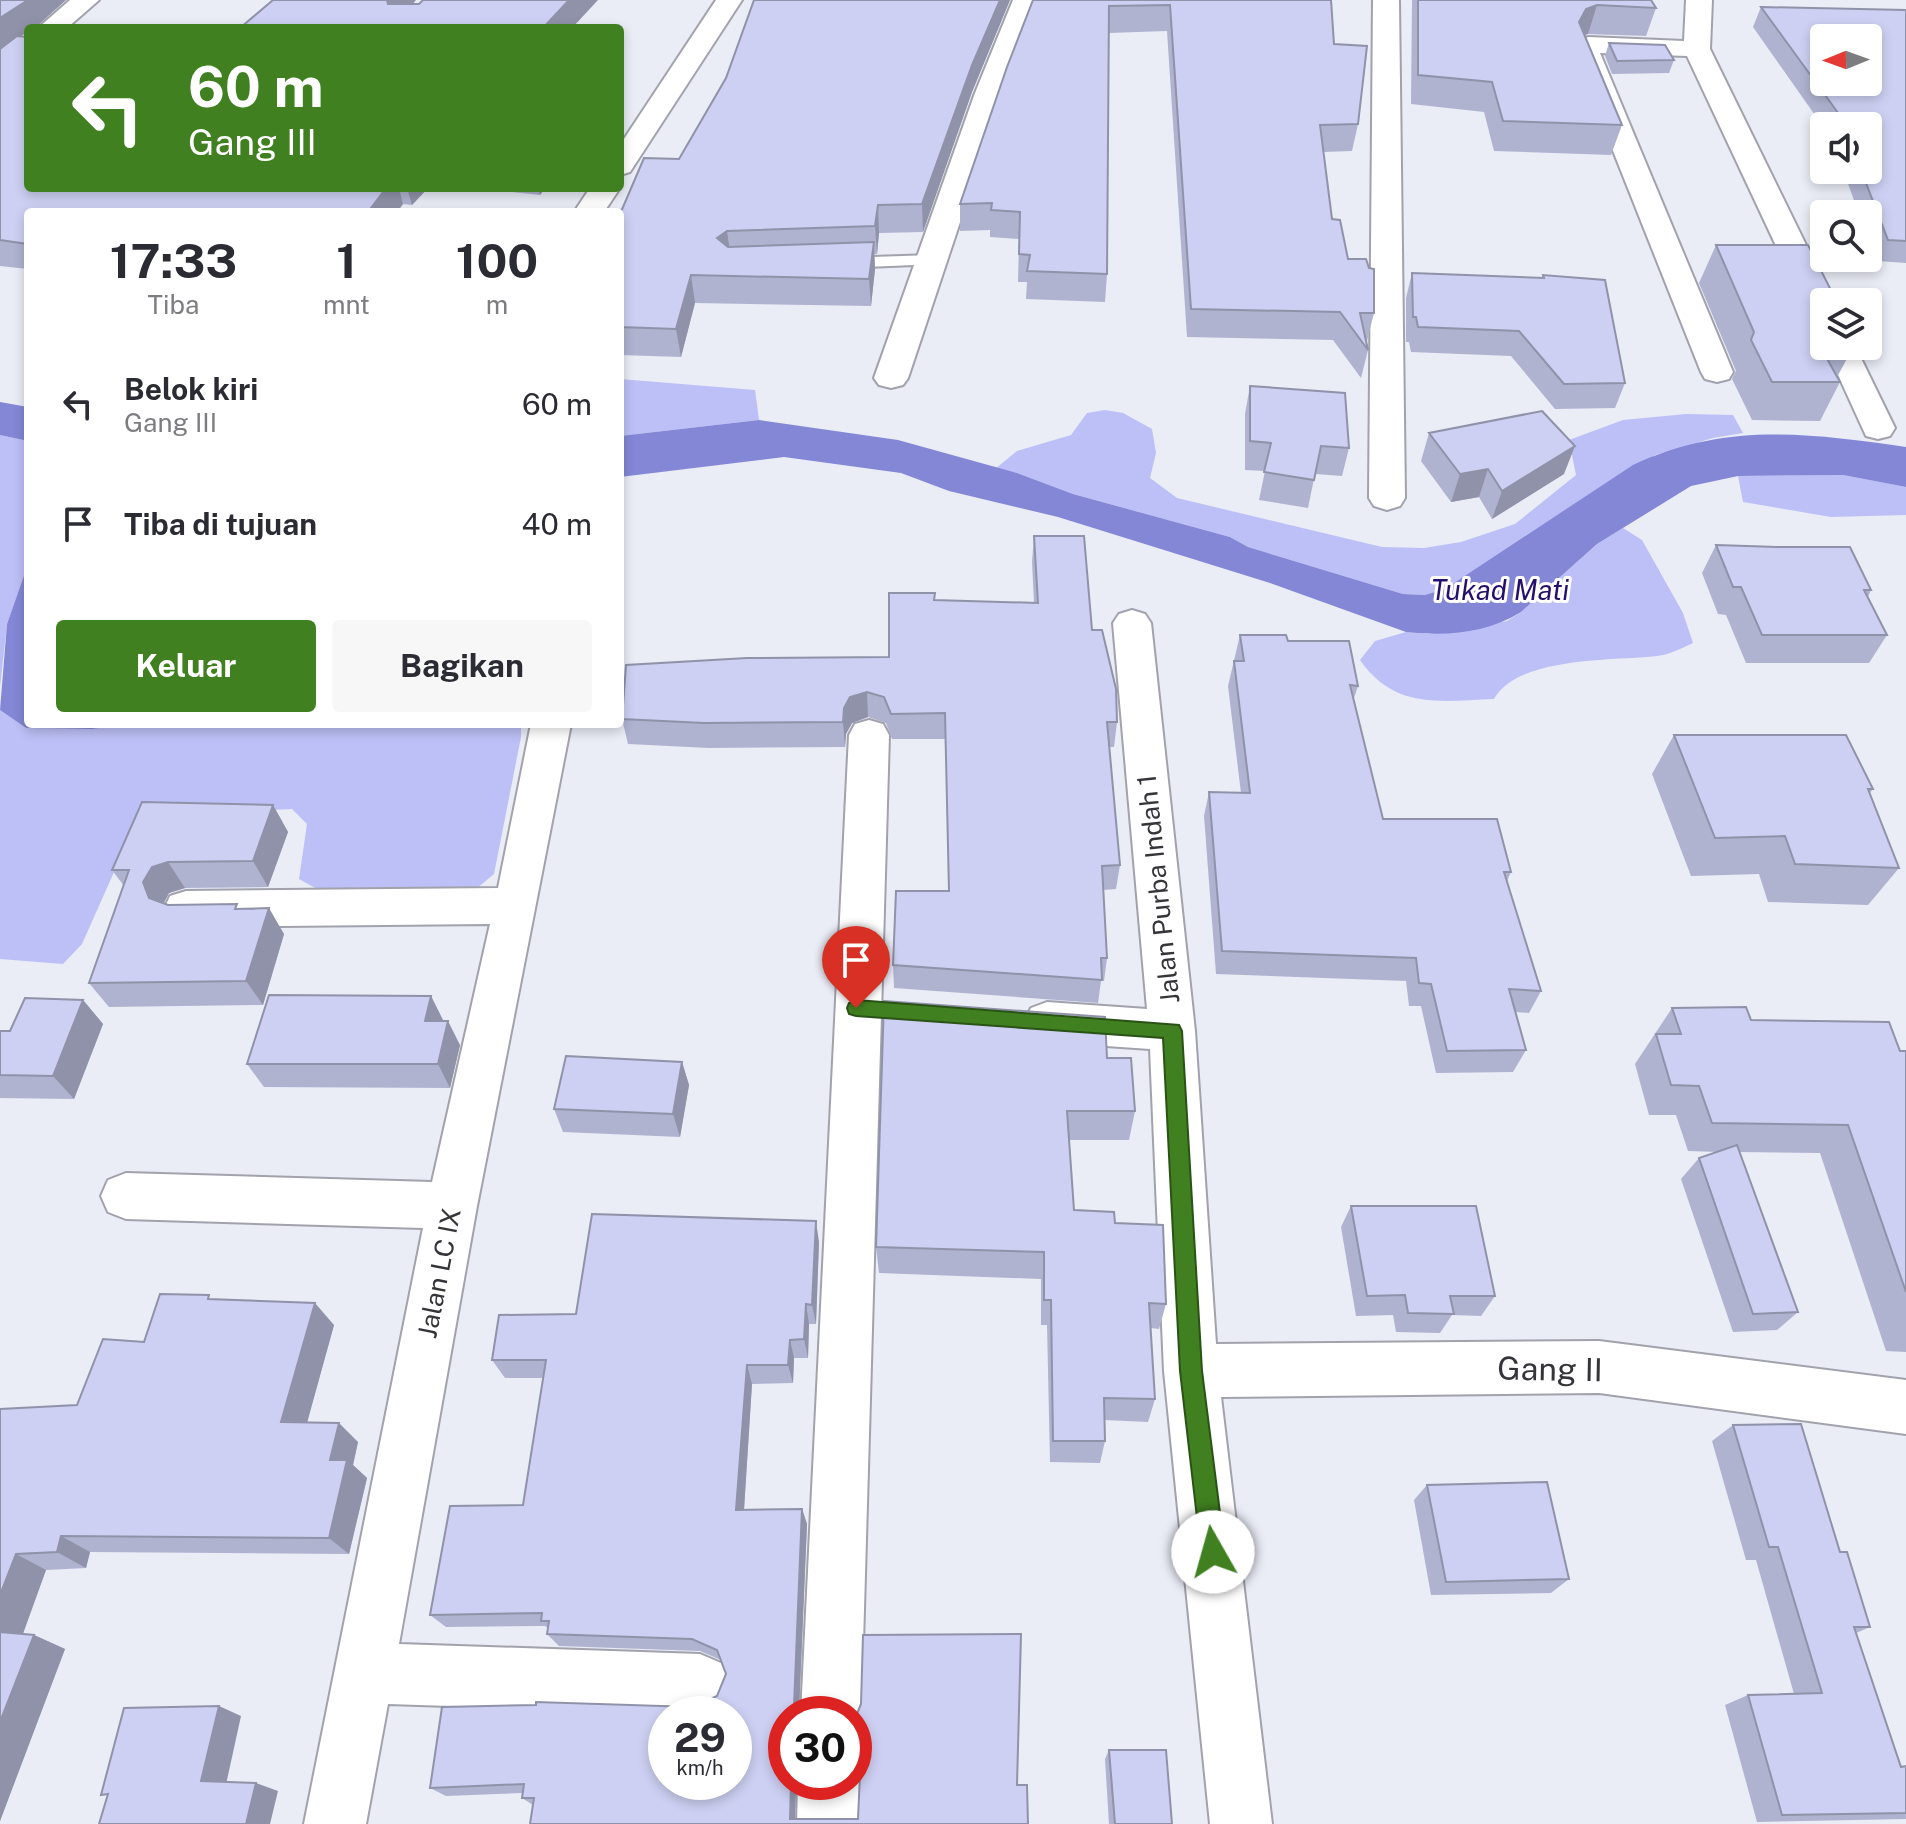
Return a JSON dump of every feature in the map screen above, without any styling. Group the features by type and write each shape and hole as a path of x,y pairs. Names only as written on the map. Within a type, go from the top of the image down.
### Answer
{"street":[{"path":"56,24 86,0"},
{"path":"624,160 729,0"},
{"path":"891,378 989,93 1026,0"},
{"path":"1386,0 1387,498"},
{"path":"1699,0 1697,49 1812,288"},
{"path":"1697,49 1589,45 1586,50 1717,372"},
{"path":"1848,360 1885,418"},
{"name":"Jalan Purba Indah 1","path":"1132,623 1172,1031 1191,1371 1241,1824"},
{"name":"Jalan LC IX","path":"335,1824 452,1206 550,728"},
{"path":"832,1696 880,1010 869,735"},
{"path":"186,909 516,906"},
{"path":"998,1018 1172,1031"},
{"path":"126,1196 452,1206"},
{"name":"Gang II","path":"1191,1371 1599,1367 1906,1407"},
{"path":"364,1673 700,1684"},
{"path":"828,1824 829,1800"}],"lane":[{"path":"824,264 932,260"}],"shaded area":[{"path":"624,379 755,390 759,420 624,436"},
{"path":"1105,410 1123,413 1152,429 1156,453 1150,478 1177,498 1382,547 1424,548 1461,542 1515,524 1576,475 1569,440 1623,420 1686,414 1733,415 1743,433 1713,438 1655,455 1445,589 1426,595 1403,594 1248,547 1230,537 995,469 1017,451 1071,435 1087,413"},
{"path":"0,435 24,440 24,575 7,624 0,687"},
{"path":"1843,475 1906,487 1906,515 1831,517 1743,502 1738,476"},
{"path":"1623,528 1642,540 1683,613 1693,643 1662,655 1592,660 1545,668 1506,685 1494,699 1455,701 1404,695 1374,676 1360,660 1375,641 1406,632 1428,634 1507,621 1597,544"},
{"path":"0,710 24,728 521,728 494,874 476,889 449,896 344,888 317,889 299,879 307,824 292,809 139,816 82,944 63,964 0,959"}],"water":[{"path":"0,402 24,406 24,440 0,435"},
{"name":"Tukad Mati","path":"759,420 898,440 1017,473 1073,494 1230,537 1248,547 1403,594 1425,595 1445,589 1633,465 1701,442 1734,437 1801,435 1906,447 1906,487 1843,475 1738,476 1691,486 1597,544 1521,612 1480,629 1421,633 1406,632 1270,583 1058,517 949,491 901,473 784,457 624,477 624,436"},
{"path":"24,575 24,727 0,710 7,624"}],"building":[{"path":"0,0 28,0 0,18"},
{"path":"273,0 387,0 388,4 419,4 423,0 569,0 547,24 245,24"},
{"path":"754,0 1000,0 972,65 922,204 878,205 875,226 727,231 717,238 728,247 874,242 869,279 691,275 676,329 624,327 623,208 644,158 679,159 726,78"},
{"path":"1033,0 1331,0 1334,44 1367,46 1358,124 1320,125 1332,219 1340,220 1348,259 1366,259 1369,268 1374,269 1374,313 1360,313 1368,350 1340,312 1191,309 1170,5 1109,6 1107,274 1027,271 1030,255 1019,254 1020,212 991,210 992,203 960,204"},
{"path":"1418,0 1651,0 1656,8 1597,5 1586,9 1579,22 1622,125 1503,121 1492,82 1418,75"},
{"path":"1761,7 1906,10 1906,241 1888,240 1882,224 1882,200 1873,200 1866,184 1882,184 1882,112 1837,112 1826,96 1882,96 1882,24 1810,24 1810,74"},
{"path":"17,36 24,37 24,192 383,192 371,208 24,208 24,243 0,240 0,49"},
{"path":"1609,43 1665,45 1674,60 1617,61"},
{"path":"1716,245 1808,245 1810,272 1822,272 1830,288 1810,288 1810,360 1828,360 1840,382 1772,382 1751,340 1754,332"},
{"path":"1412,273 1544,278 1543,275 1605,280 1625,383 1564,384 1519,331 1418,327 1416,317 1413,317"},
{"path":"1250,386 1345,393 1349,448 1321,446 1314,480 1264,472 1271,443 1250,441"},
{"path":"1542,411 1575,446 1502,491 1488,469 1460,474 1429,433"},
{"path":"1034,536 1084,536 1092,630 1102,630 1116,689 1117,722 1107,722 1120,865 1102,866 1107,958 1101,958 1102,980 893,965 896,891 949,891 945,713 891,714 884,697 867,692 850,697 844,708 843,722 704,723 624,719 626,665 747,658 889,657 889,593 935,593 934,600 1038,603"},
{"path":"1716,545 1850,547 1871,590 1864,590 1887,635 1762,635 1741,587 1733,587"},
{"path":"1240,635 1286,635 1288,641 1349,641 1358,686 1350,685 1383,819 1497,819 1511,872 1504,872 1541,991 1509,989 1526,1050 1447,1051 1431,984 1419,983 1416,958 1222,951 1209,792 1250,793 1234,661 1244,661"},
{"path":"1674,735 1846,735 1873,789 1868,789 1899,868 1795,864 1785,836 1715,838"},
{"path":"142,802 273,805 253,861 168,862 152,867 143,882 149,898 168,905 237,904 235,909 269,908 246,981 89,983 129,870 112,870"},
{"path":"269,995 431,996 425,1021 448,1021 438,1064 247,1064"},
{"path":"25,998 83,1000 53,1076 0,1075 0,1031 10,1031"},
{"path":"884,1001 1105,1017 1107,1058 1131,1058 1135,1111 1067,1111 1074,1210 1114,1212 1115,1223 1163,1225 1166,1304 1149,1303 1155,1399 1104,1398 1105,1441 1053,1441 1051,1300 1044,1300 1044,1252 876,1247"},
{"path":"1746,1007 1751,1020 1889,1022 1900,1051 1906,1051 1906,1292 1848,1125 1712,1123 1699,1086 1671,1085 1656,1034 1681,1034 1672,1008"},
{"path":"566,1056 682,1062 673,1114 554,1109"},
{"path":"1737,1145 1798,1312 1753,1314 1699,1158"},
{"path":"1351,1206 1476,1206 1495,1296 1450,1296 1454,1314 1408,1313 1405,1295 1367,1296"},
{"path":"592,1214 816,1221 812,1305 806,1304 804,1339 790,1340 788,1365 747,1365 736,1510 802,1509 794,1696 768,1696 768,1800 791,1800 790,1819 858,1819 859,1800 872,1800 872,1696 861,1696 863,1635 1021,1634 1017,1785 1027,1785 1028,1824 530,1824 534,1798 522,1798 524,1784 430,1788 442,1707 536,1705 536,1702 648,1706 648,1800 752,1800 752,1696 717,1696 726,1674 717,1650 692,1639 547,1634 549,1621 541,1621 542,1613 430,1615 450,1506 523,1505 546,1360 492,1360 499,1315 576,1314"},
{"path":"160,1294 315,1303 281,1422 339,1423 330,1460 347,1460 329,1538 61,1536 57,1552 16,1554 0,1595 0,1409 77,1405 103,1339 144,1342"},
{"path":"1801,1424 1840,1552 1847,1552 1870,1627 1854,1627 1901,1767 1906,1766 1906,1813 1782,1815 1748,1695 1822,1693 1778,1547 1769,1547 1733,1425"},
{"path":"1547,1482 1569,1579 1446,1582 1427,1485"},
{"path":"0,1632 34,1635 0,1722"},
{"path":"219,1706 201,1781 256,1783 246,1824 99,1824 108,1794 101,1795 124,1708"},
{"path":"1109,1750 1166,1750 1172,1824 1115,1824"}],"route":[{"path":"856,1008 1172,1031 1191,1371 1213,1552"}]}
